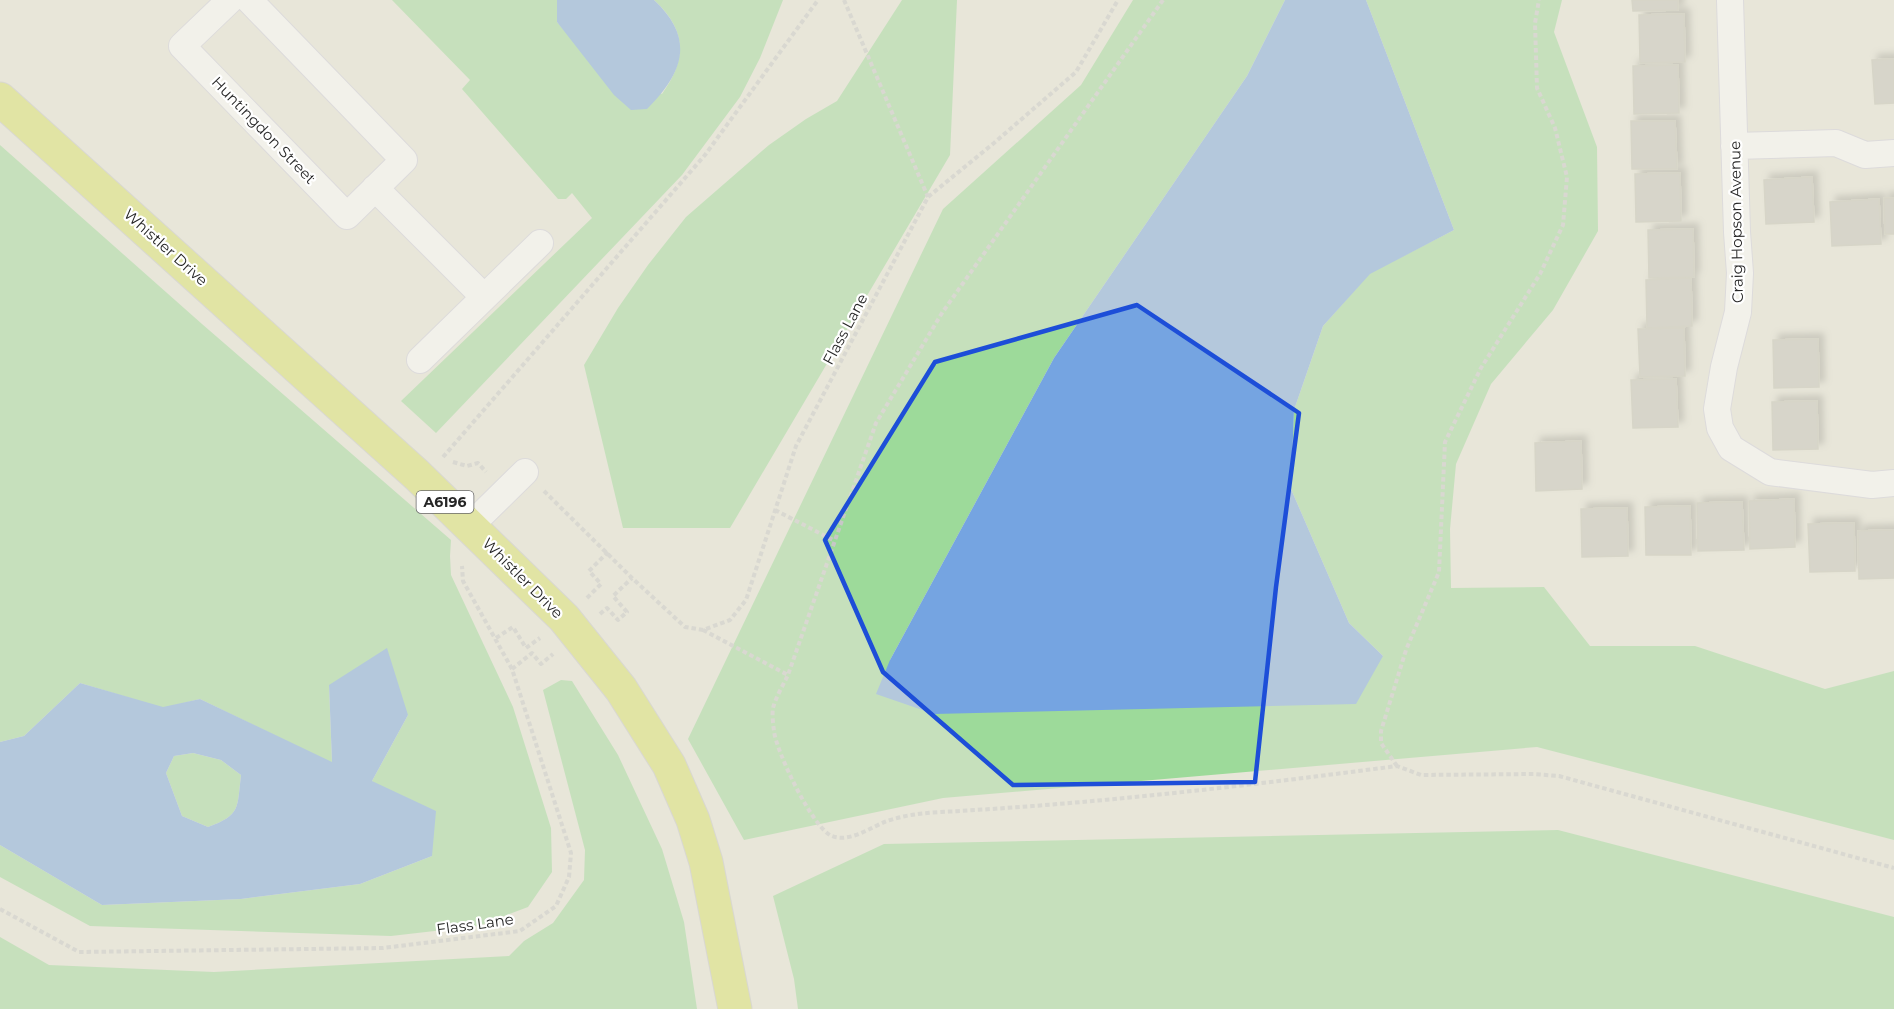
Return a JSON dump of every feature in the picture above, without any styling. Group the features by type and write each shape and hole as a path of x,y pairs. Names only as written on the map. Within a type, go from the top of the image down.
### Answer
{"main road":[{"name":"Whistler Drive","path":"0,99 408,467 564,618 621,689 669,765 693,820 706,862 735,1009"}],"street":[{"name":"Huntingdon Street","path":"213,6 182,46 347,216 404,160 249,0"},
{"name":"Craig Hopson Avenue","path":"1730,0 1740,273 1738,312 1724,367 1717,409 1720,428 1731,447 1770,472 1872,485 1894,483"},
{"path":"1734,146 1836,143 1865,155 1894,153"},
{"path":"375,188 484,297"},
{"path":"420,360 540,243"},
{"path":"476,531 525,472"}],"path":[{"path":"442,458 705,155 818,0"},
{"path":"844,0 928,197"},
{"name":"Flass Lane","path":"703,630 730,620 746,600 796,446 928,197 1076,72 1118,0"},
{"path":"1163,0 942,313 876,423 788,675 773,708 774,732 796,787 823,831 834,837 850,837 886,821 919,813 1231,788 1397,766 1421,775 1534,774 1559,776 1894,868"},
{"path":"1397,766 1381,743 1381,731 1406,651 1438,572 1445,442 1481,368 1540,274 1563,225 1567,177 1555,128 1537,88 1535,23 1539,0"},
{"path":"525,472 685,627 703,630 788,675"},
{"path":"775,510 835,541"},
{"name":"Flass Lane","path":"0,909 79,952 383,948 520,931 556,906 569,877 571,853 512,669 463,581 462,564 476,531"},
{"path":"581,602 602,584 589,571 608,552"},
{"path":"595,618 607,608 618,620 627,612 613,596 632,578"},
{"path":"496,638 513,627 526,648 547,633"},
{"path":"512,669 532,652 541,664 559,649"}],"highlighted area":[{"path":"1137,305 1299,413 1276,587 1255,782 1013,785 883,672 825,540 935,362"}],"green space":[{"path":"392,0 557,0 557,22 577,45 662,94 676,69 680,45 673,22 654,0 783,0 760,58 740,97 682,175 436,433 401,401 592,218 572,193 566,199 558,199 462,89 470,80"},
{"path":"902,0 957,0 950,155 730,528 623,528 584,365 618,308 686,217 769,145 837,101"},
{"path":"1133,0 1285,0 1247,76 1054,358 890,660 1383,656 1349,623 1291,489 1294,410 1323,326 1370,273 1454,230 1366,0 1562,0 1554,32 1597,147 1598,231 1553,310 1491,384 1456,464 1450,529 1451,588 1544,587 1590,646 1695,646 1825,689 1894,671 1894,840 1537,747 943,798 744,840 688,739 943,209 1081,85"},
{"path":"0,145 451,540 451,575 513,707 551,828 552,872 528,907 478,926 391,936 90,926 0,877 0,845 102,905 241,899 360,884 432,856 372,781 408,715 329,685 332,763 200,699 163,708 80,683 24,736 0,742"},
{"path":"561,680 572,681 618,755 662,849 684,922 697,1009 0,1009 0,937 49,965 214,972 509,956 524,941 553,923 584,880 585,850 543,690"},
{"path":"193,753 221,760 241,775 238,803 232,814 208,827 182,816 166,773 174,756"},
{"path":"1558,830 1894,917 1894,1009 798,1009 794,979 773,896 884,844"}],"water":[{"path":"557,0 654,0 667,14 676,28 680,42 680,56 669,82 647,109 631,110 614,95 557,22"},
{"path":"1285,0 1366,0 1454,230 1370,274 1323,326 1294,410 1291,489 1349,623 1383,656 1356,704 934,714 876,694 890,660 1054,358 1247,76"},
{"path":"387,648 408,715 372,781 436,811 432,856 360,884 241,899 102,905 0,845 0,742 24,736 80,683 163,707 200,699 332,762 329,685","holes":["193,753 221,760 241,775 238,803 232,814 208,827 182,816 166,773 174,756"]}],"building":[{"path":"1632,0 1678,0 1678,10 1633,11"},
{"path":"1684,14 1685,62 1640,63 1639,15"},
{"path":"1894,59 1894,103 1875,104 1872,60"},
{"path":"1678,65 1679,113 1634,114 1633,66"},
{"path":"1631,121 1675,121 1677,169 1632,169"},
{"path":"1680,173 1681,221 1636,222 1635,174"},
{"path":"1812,177 1814,222 1766,224 1764,180"},
{"path":"1884,198 1894,198 1894,234 1885,234"},
{"path":"1879,199 1881,244 1832,246 1830,202"},
{"path":"1693,229 1694,277 1649,278 1648,230"},
{"path":"1691,278 1692,326 1647,328 1646,280"},
{"path":"1684,328 1685,376 1640,377 1638,329"},
{"path":"1818,339 1819,387 1774,388 1773,340"},
{"path":"1676,379 1678,427 1633,428 1631,380"},
{"path":"1817,401 1818,449 1773,450 1772,402"},
{"path":"1581,441 1582,489 1536,491 1535,443"},
{"path":"1794,499 1795,547 1750,549 1749,501"},
{"path":"1742,502 1744,550 1698,551 1697,503"},
{"path":"1690,506 1691,555 1646,555 1645,507"},
{"path":"1627,508 1628,556 1582,557 1581,509"},
{"path":"1854,523 1855,571 1810,572 1808,524"},
{"path":"1894,530 1894,578 1859,579 1858,531"}]}
